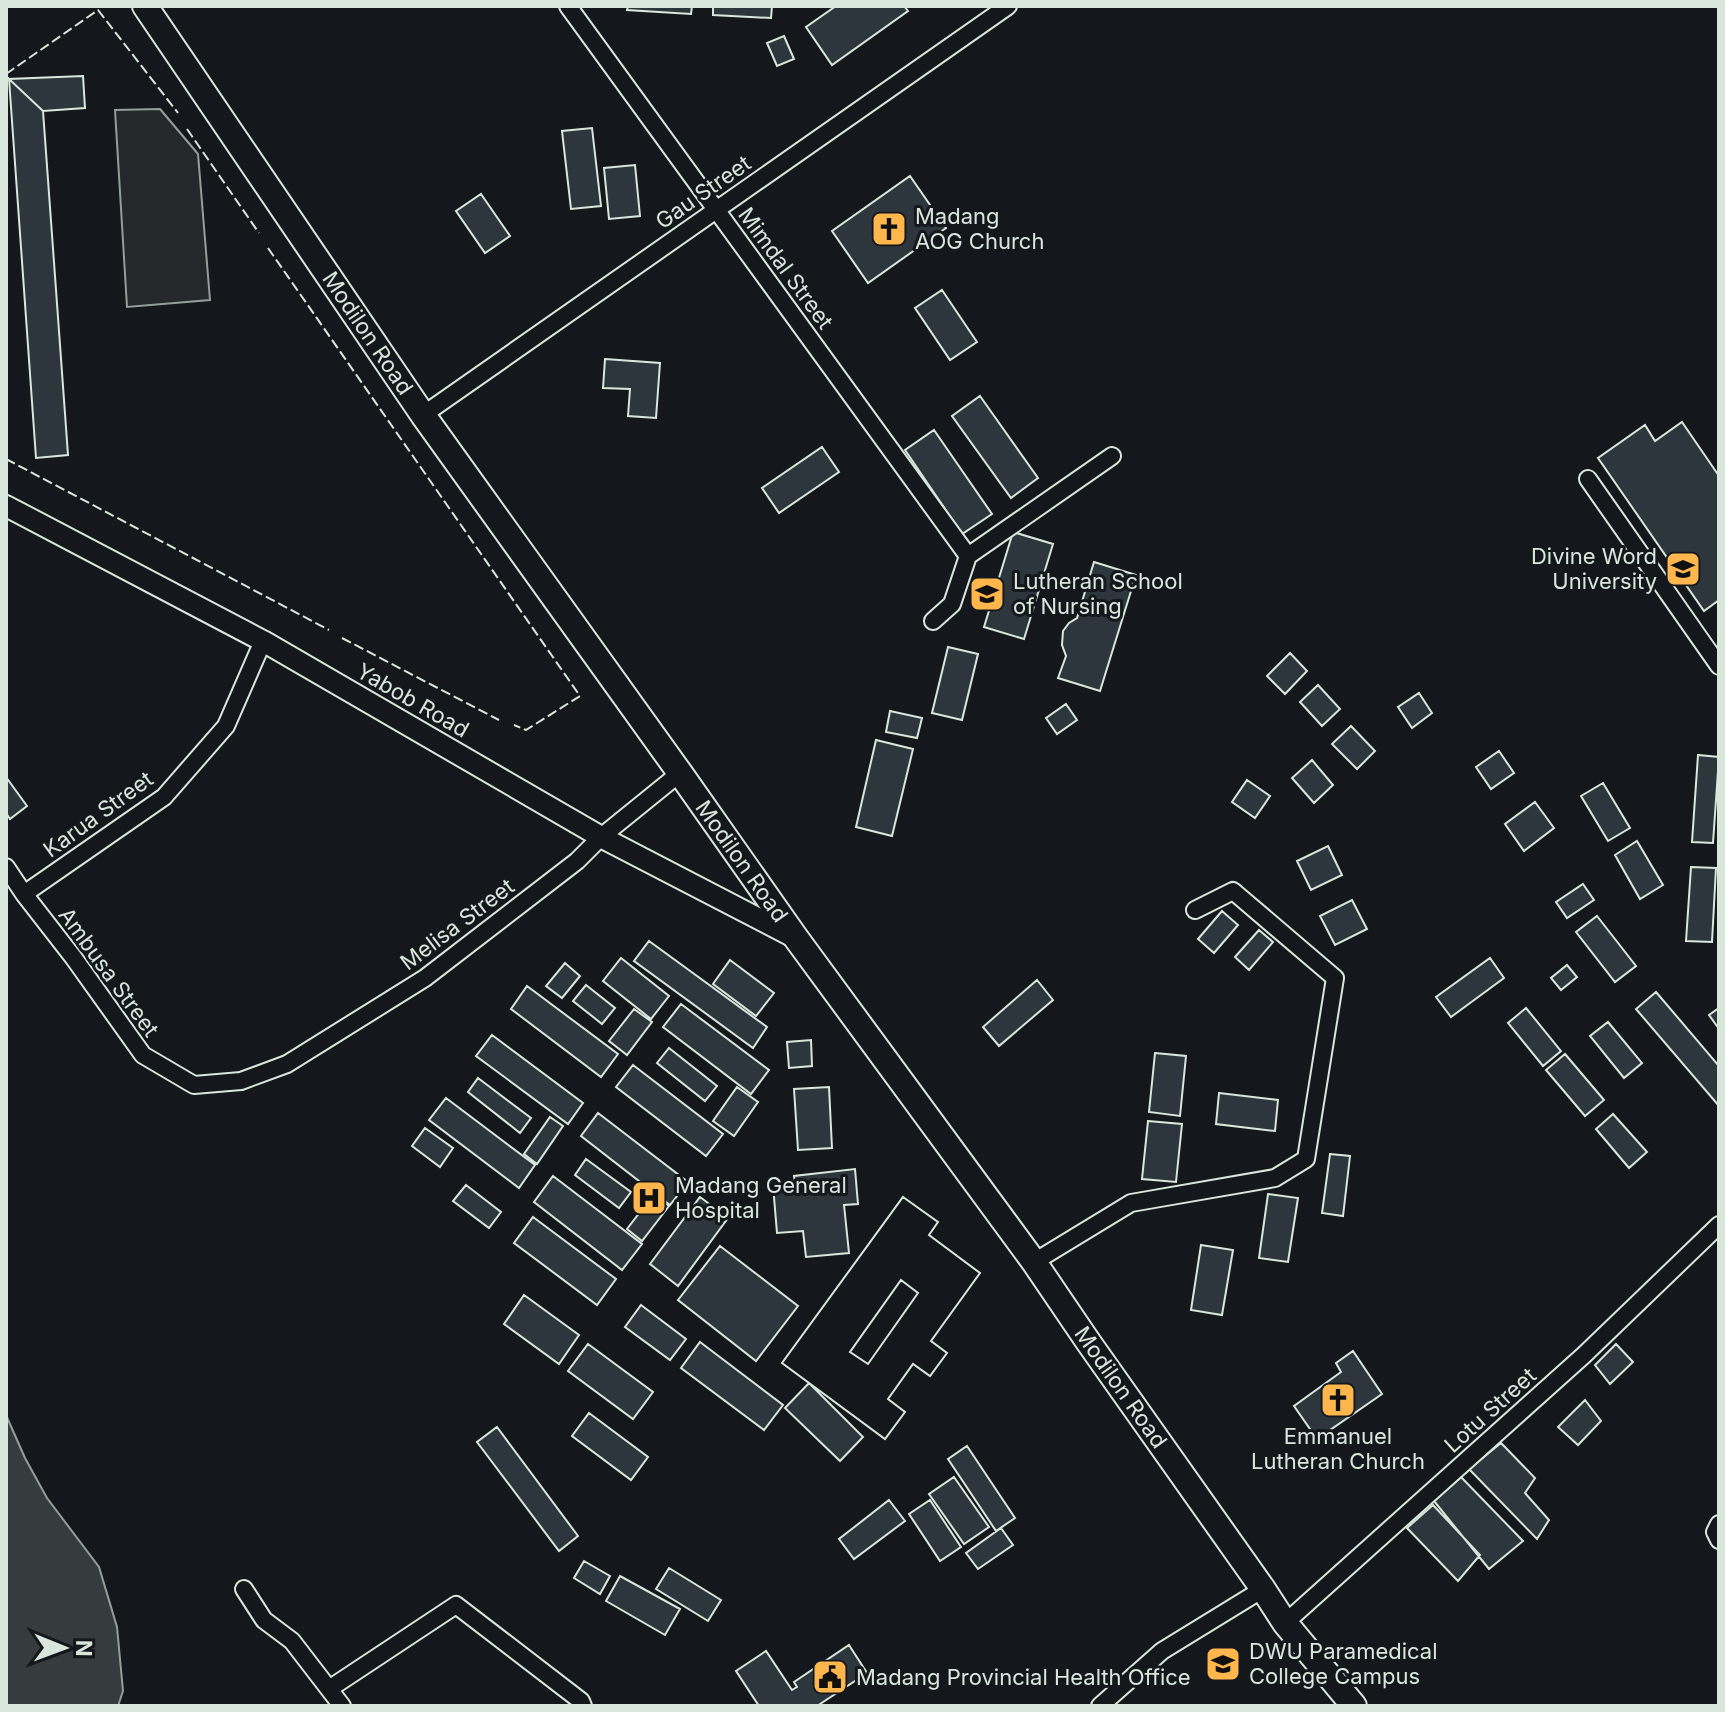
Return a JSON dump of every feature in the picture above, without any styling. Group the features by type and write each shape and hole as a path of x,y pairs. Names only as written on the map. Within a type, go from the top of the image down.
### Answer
{"main road":[{"name":"Modilon Road","path":"145,6 423,415 796,938 1034,1262 1285,1623 1354,1706"}],"street":[{"name":"Mimdal Street","path":"568,6 968,556"},
{"name":"Gau Street","path":"423,415 1008,6"},
{"path":"933,621 952,604 968,556 1112,456"},
{"path":"1588,479 1719,666"},
{"name":"Yabob Road","path":"6,506 263,641 601,837 796,938"},
{"name":"Karua Street","path":"24,894 164,797 226,726 263,641"},
{"name":"Melisa Street","path":"241,1081 287,1064 425,978 577,861 601,837 680,773"},
{"name":"Ambusa Street","path":"6,867 143,1055 194,1085 241,1081"},
{"path":"1034,1262 1131,1203 1275,1178 1306,1159 1335,978 1233,891 1195,910"},
{"name":"Lotu Street","path":"1285,1623 1584,1355 1719,1225"},
{"path":"1719,1524 1715,1532 1719,1540"},
{"path":"244,1589 264,1620 292,1641 342,1706"},
{"path":"1100,1706 1162,1651 1263,1589"},
{"path":"329,1689 456,1605 581,1701 583,1706"}],"shaded area":[{"path":"160,109 198,154 210,300 127,307 115,110"},
{"path":"6,1415 47,1498 99,1567 117,1627 123,1691 118,1706 6,1706"}],"building":[{"path":"628,6 692,6 691,14 627,10"},
{"path":"713,6 772,6 771,18 713,15"},
{"path":"836,6 904,6 908,11 832,65 806,27"},
{"path":"784,36 794,59 777,66 767,43"},
{"path":"83,76 85,108 43,111 9,79"},
{"path":"9,79 43,111 68,455 36,458"},
{"path":"592,128 601,206 571,209 562,131"},
{"path":"635,165 640,216 609,219 604,168"},
{"name":"Madang AOG Church","path":"910,176 946,228 868,283 832,231"},
{"path":"481,194 510,236 485,253 456,211"},
{"path":"942,290 977,342 950,360 915,308"},
{"path":"605,359 660,363 656,418 628,416 630,389 603,388"},
{"path":"980,396 1038,478 1011,498 952,416"},
{"path":"1682,422 1719,476 1719,600 1704,611 1598,458 1645,425 1655,441"},
{"path":"934,430 992,514 962,534 905,450"},
{"path":"822,447 839,472 779,513 762,488"},
{"path":"1013,532 1053,544 1024,639 984,627"},
{"path":"1094,562 1136,575 1100,691 1058,678 1066,656 1062,645 1063,631 1077,618"},
{"path":"948,647 978,654 962,720 932,713"},
{"path":"1290,653 1307,671 1285,694 1267,676"},
{"path":"1318,685 1340,709 1322,726 1300,702"},
{"path":"1419,693 1432,713 1412,728 1398,707"},
{"path":"1066,704 1077,720 1057,734 1046,718"},
{"path":"890,711 922,718 917,738 886,732"},
{"path":"1351,726 1375,751 1357,769 1332,744"},
{"path":"876,740 913,749 892,836 856,827"},
{"path":"1499,751 1514,773 1491,789 1476,767"},
{"path":"1698,755 1719,757 1713,843 1692,842"},
{"path":"1312,760 1333,785 1314,803 1292,778"},
{"path":"6,777 27,806 10,819 6,813"},
{"path":"1247,780 1270,796 1255,818 1232,802"},
{"path":"1603,783 1630,828 1608,841 1581,796"},
{"path":"1535,802 1554,828 1524,851 1505,824"},
{"path":"1637,841 1663,885 1640,899 1615,855"},
{"path":"1328,846 1342,875 1311,890 1297,861"},
{"path":"1691,867 1716,868 1712,942 1686,941"},
{"path":"1583,884 1594,900 1567,918 1556,902"},
{"path":"1352,900 1367,929 1335,945 1320,916"},
{"path":"1222,911 1238,925 1214,953 1198,939"},
{"path":"1597,916 1636,966 1615,982 1576,932"},
{"path":"1259,930 1273,942 1249,970 1235,957"},
{"path":"649,941 767,1027 753,1048 634,961"},
{"path":"621,958 669,996 651,1019 603,981"},
{"path":"1490,958 1504,978 1451,1017 1436,997"},
{"path":"730,960 774,993 756,1016 713,984"},
{"path":"565,963 580,976 562,998 546,986"},
{"path":"1567,965 1577,977 1561,990 1551,978"},
{"path":"1037,980 1053,1000 999,1046 983,1027"},
{"path":"586,985 615,1008 602,1024 573,1001"},
{"path":"527,986 618,1054 601,1077 511,1009"},
{"path":"1656,992 1719,1066 1719,1106 1636,1009"},
{"path":"681,1004 769,1070 751,1094 663,1027"},
{"path":"1526,1008 1561,1051 1543,1066 1508,1023"},
{"path":"1719,1008 1719,1029 1709,1015"},
{"path":"634,1009 652,1022 627,1055 609,1041"},
{"path":"1608,1022 1642,1063 1624,1078 1590,1036"},
{"path":"492,1035 583,1103 568,1124 476,1056"},
{"path":"811,1040 812,1066 789,1068 787,1042"},
{"path":"669,1048 717,1086 705,1101 657,1063"},
{"path":"1155,1053 1186,1056 1180,1116 1149,1112"},
{"path":"1565,1054 1604,1100 1585,1116 1546,1070"},
{"path":"633,1065 723,1134 706,1156 616,1087"},
{"path":"478,1078 531,1118 520,1133 468,1092"},
{"path":"737,1087 758,1102 734,1136 713,1121"},
{"path":"829,1087 832,1148 798,1150 794,1089"},
{"path":"1219,1093 1278,1100 1275,1131 1216,1124"},
{"path":"446,1098 535,1165 519,1188 429,1120"},
{"path":"598,1113 688,1182 670,1205 581,1136"},
{"path":"1613,1114 1647,1152 1629,1168 1596,1129"},
{"path":"550,1117 563,1126 537,1164 524,1154"},
{"path":"1148,1121 1182,1124 1176,1182 1142,1179"},
{"path":"425,1128 453,1148 440,1167 412,1146"},
{"path":"1330,1154 1350,1156 1343,1216 1322,1213"},
{"path":"586,1159 631,1192 619,1208 575,1175"},
{"path":"855,1169 858,1204 844,1205 849,1253 806,1257 803,1231 777,1233 773,1185 795,1183 794,1176"},
{"path":"553,1176 642,1244 622,1270 534,1202"},
{"path":"466,1185 501,1212 489,1228 453,1201"},
{"path":"654,1194 669,1206 642,1241 627,1229"},
{"path":"1268,1194 1298,1198 1288,1262 1259,1258"},
{"path":"700,1197 728,1218 678,1286 650,1264"},
{"path":"903,1197 938,1222 929,1235 980,1273 931,1341 947,1353 930,1376 913,1364 888,1399 905,1412 885,1439 782,1363","holes":["901,1280 918,1293 868,1364 850,1352"]},
{"path":"903,1197 938,1222 929,1235 980,1273 931,1341 947,1353 930,1376 913,1364 888,1399 905,1412 885,1439 782,1363","holes":["901,1280 918,1293 868,1364 850,1352"]},
{"path":"533,1217 616,1279 597,1305 514,1243"},
{"path":"1201,1245 1233,1250 1222,1315 1191,1310"},
{"path":"720,1246 798,1306 756,1361 678,1300"},
{"path":"524,1295 579,1335 559,1364 504,1324"},
{"path":"641,1305 686,1339 670,1360 625,1327"},
{"path":"700,1342 783,1405 764,1430 681,1368"},
{"path":"588,1344 653,1392 633,1419 568,1371"},
{"path":"1616,1344 1633,1362 1610,1384 1595,1365"},
{"name":"Emmanuel Lutheran Church","path":"1353,1351 1382,1394 1317,1439 1294,1406 1341,1372 1336,1363"},
{"path":"809,1383 863,1437 840,1461 785,1408"},
{"path":"1585,1400 1601,1421 1578,1445 1558,1427"},
{"path":"589,1413 648,1457 631,1480 572,1436"},
{"path":"497,1427 578,1536 559,1551 477,1442"},
{"path":"1501,1443 1535,1478 1525,1493 1549,1520 1537,1539 1469,1469"},
{"path":"967,1446 1015,1518 996,1531 948,1459"},
{"path":"954,1477 989,1527 964,1544 929,1494"},
{"path":"1461,1477 1523,1541 1489,1569 1434,1501"},
{"path":"889,1500 905,1521 854,1559 839,1539"},
{"path":"930,1500 961,1547 940,1561 909,1514"},
{"path":"1433,1505 1480,1555 1458,1581 1407,1528"},
{"path":"1001,1528 1013,1545 978,1569 966,1553"},
{"path":"584,1561 610,1576 600,1594 574,1578"},
{"path":"669,1568 721,1600 708,1621 656,1589"},
{"path":"620,1576 680,1609 665,1635 606,1601"},
{"name":"Madang Provincial Health Office","path":"849,1645 867,1673 817,1706 759,1706 736,1671 766,1651 792,1690 797,1687 794,1682"}],"fence":[{"path":"6,74 98,10 178,113"},
{"path":"187,129 259,233"},
{"path":"268,248 580,696 526,730 514,725"},
{"path":"6,459 329,630"},
{"path":"342,638 499,720"}],"place":[{"name":"Madang AOG Church","path":"889,229"},
{"name":"Divine Word University","path":"1683,569"},
{"name":"Lutheran School of Nursing","path":"987,594"},
{"name":"Madang General Hospital","path":"649,1198"},
{"name":"Emmanuel Lutheran Church","path":"1338,1400"},
{"name":"DWU Paramedical College Campus","path":"1223,1664"},
{"name":"Madang Provincial Health Office","path":"830,1677"}]}
